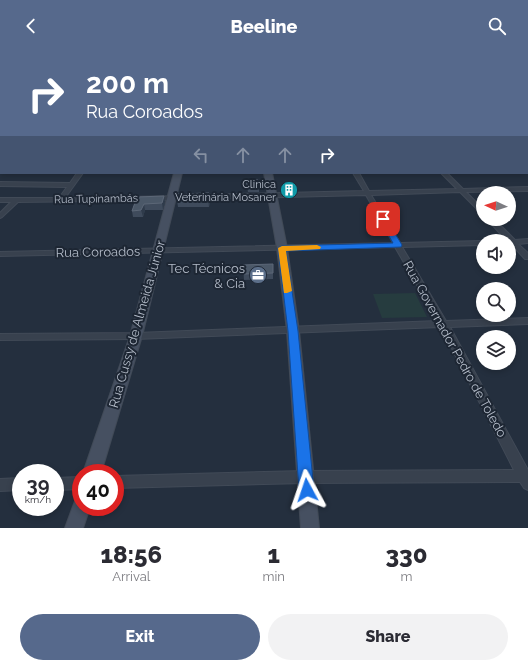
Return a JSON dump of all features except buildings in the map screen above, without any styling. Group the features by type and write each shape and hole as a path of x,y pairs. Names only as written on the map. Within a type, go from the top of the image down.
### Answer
{"street":[{"path":"60,200 79,174"},
{"name":"Rua Cussy de Almeida Júnior","path":"95,464 136,336 178,174"},
{"path":"268,174 271,196 282,248 293,331 310,528"},
{"name":"Rua Governador Pedro de Toledo","path":"357,174 444,324 527,479"},
{"path":"445,174 476,205"},
{"path":"0,184 71,185"},
{"name":"Rua Tupinambás","path":"0,200 271,196 528,189"},
{"path":"0,216 16,200"},
{"path":"496,226 504,234"},
{"path":"516,242 528,241"},
{"name":"Rua Coroados","path":"0,254 476,243"},
{"path":"516,246 528,257"},
{"path":"0,337 136,336 528,321"},
{"path":"124,482 305,477 527,479"},
{"path":"0,485 12,484"},
{"path":"74,528 78,516"}],"green space":[{"path":"415,293 427,317 382,318 373,294"}],"slow traffic":[{"path":"287,291 282,248 317,247"}],"place":[{"name":"Clinica Veterinária Mosaner","path":"289,190"},
{"name":"Tec Técnicos & Cia","path":"258,275"}],"route":[{"path":"307,490 293,331 282,248 398,245 383,219"}]}
